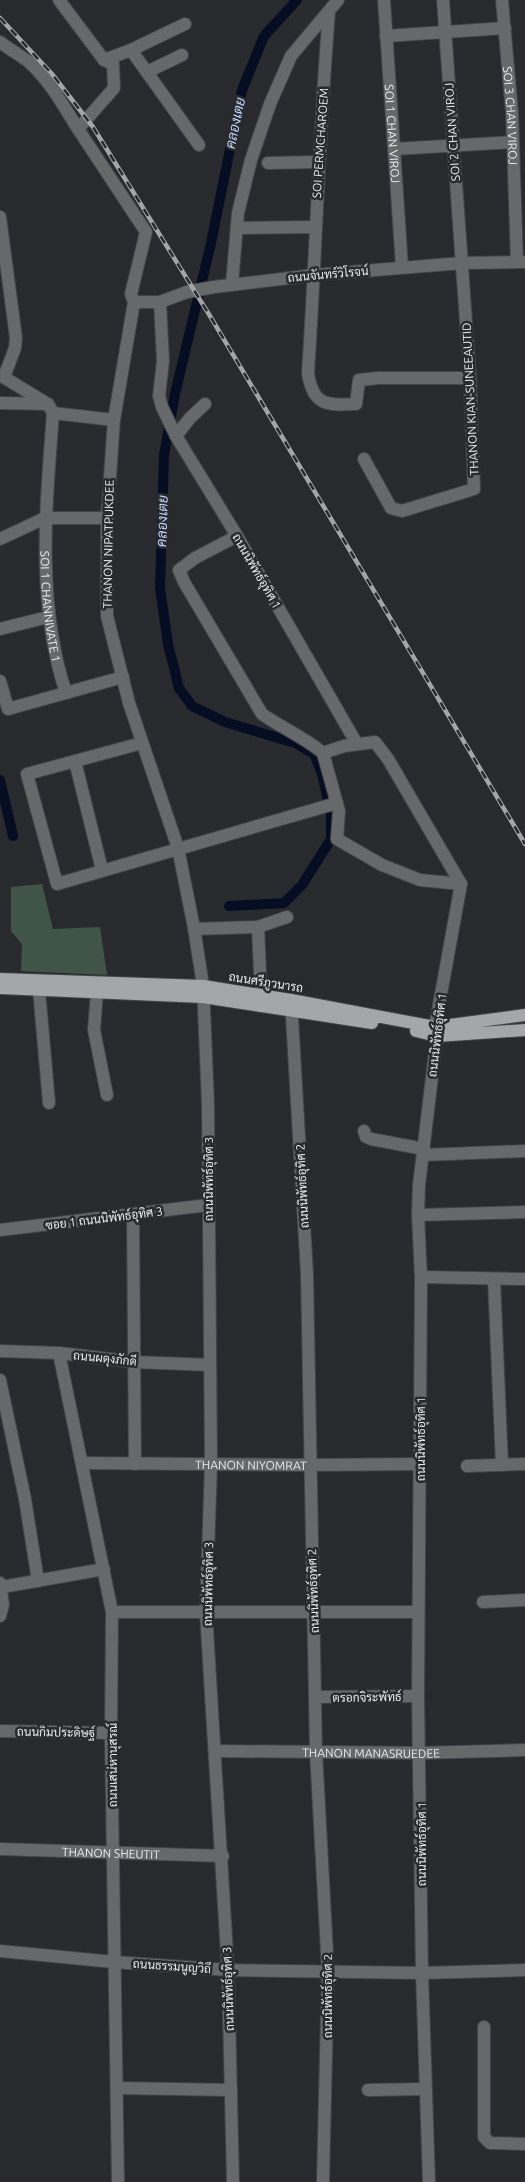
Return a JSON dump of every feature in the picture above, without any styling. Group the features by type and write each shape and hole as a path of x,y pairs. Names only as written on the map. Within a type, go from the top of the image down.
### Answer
{"main road":[{"name":"ถนนศรีภูวนารถ","path":"0,979 261,995 292,1005"},
{"name":"ถนนศรีภูวนารถ","path":"0,988 97,992 203,992 292,1005 436,1031 525,1030"},
{"name":"ถนนศรีภูวนารถ","path":"436,1031 525,1015"}],"street":[{"path":"59,0 104,60 113,64 114,88 78,129"},
{"path":"232,284 238,213 270,104 291,56 338,0"},
{"name":"SOI 1 CHAN VIROJ","path":"384,0 402,267"},
{"name":"SOI 2 CHAN VIROJ","path":"443,0 452,146 462,263"},
{"name":"SOI 3 CHAN VIROJ","path":"502,0 521,262"},
{"name":"SOI PERMCHAROEM","path":"329,12 314,227 314,275 308,373 310,386 318,398 330,405 356,404 359,380 378,378 470,378"},
{"path":"104,60 131,50 185,24"},
{"path":"386,36 505,28"},
{"name":"THANON NIPATPUKDEE","path":"0,42 28,61 51,87 146,232 131,294 134,302 114,420 107,518 107,616 142,743 178,848 188,893 203,992"},
{"path":"131,50 199,145"},
{"path":"147,72 182,56"},
{"path":"394,149 513,142"},
{"path":"268,163 318,162"},
{"path":"0,217 16,338 16,348 2,376 50,409"},
{"path":"237,228 314,227"},
{"name":"ถนนจันทร์วิโรจน์","path":"134,302 160,302 187,292 214,287 314,275 462,263 521,262"},
{"name":"THANON KIAN-SUNEEAUTID","path":"364,460 391,508 402,511 474,489 470,378 462,263"},
{"name":"ถนนนิพัทธ์อุทิศ 1","path":"160,302 164,361 161,402 176,436 237,536 357,744"},
{"path":"0,403 114,420"},
{"path":"176,436 190,418 205,404"},
{"name":"SOI 1 CHANNIVATE 1","path":"50,409 45,518 48,617 56,664 66,693"},
{"path":"0,539 45,518 107,518"},
{"path":"237,536 195,558 180,570 184,582 262,714 279,726 306,738 323,753 339,811 337,839 382,865 420,880 461,884"},
{"path":"0,629 48,617"},
{"path":"0,682 8,709 123,677"},
{"path":"323,753 344,746 375,742 388,759 461,884"},
{"path":"142,743 28,774 57,884 337,804"},
{"path":"75,761 102,870"},
{"name":"ถนนนิพัทธ์อุทิศ 1","path":"429,2182 422,1972 418,1696 421,1277 418,1215 419,1185 436,1031 461,884"},
{"path":"194,928 258,927 287,917"},
{"path":"258,927 261,995"},
{"path":"39,990 49,1103"},
{"path":"97,992 94,1030 107,1095"},
{"name":"ถนนนิพัทธ์อุทิศ 3","path":"203,992 208,1104 211,1464 206,1613 223,1856 232,2090 233,2182"},
{"name":"ถนนนิพัทธ์อุทิศ 2","path":"292,1005 306,1274 316,1752 328,1971 324,2182"},
{"path":"364,1131 366,1137 370,1139 423,1152 525,1151"},
{"name":"ซอย 1 ถนนนิพัทธ์อุทิศ 3","path":"0,1230 208,1205"},
{"path":"418,1215 525,1212"},
{"path":"133,1214 135,1464"},
{"path":"421,1277 525,1279"},
{"path":"494,1279 502,1465"},
{"name":"ถนนผดุงภักดี","path":"0,1351 59,1353 135,1362 210,1365"},
{"name":"ถนนเสน่หานุสรณ์","path":"59,1353 112,1612 112,1851 118,2182"},
{"path":"0,1380 25,1498 38,1581"},
{"name":"THANON NIYOMRAT","path":"82,1464 420,1464"},
{"path":"467,1466 525,1464"},
{"path":"0,1616 3,1605 1,1585 38,1581 104,1569"},
{"path":"483,1602 525,1600"},
{"path":"112,1612 418,1612"},
{"name":"ตรอกจิระพัทธ์","path":"315,1697 418,1696"},
{"name":"ถนนกิมประดิษฐ์","path":"0,1731 111,1733"},
{"name":"THANON MANASRUEDEE","path":"216,1752 420,1753 525,1750"},
{"name":"THANON SHEUTIT","path":"0,1849 112,1851 223,1856"},
{"name":"ถนนธรรมนูญวิถี","path":"0,1951 228,1970 422,1972 525,1970"},
{"path":"484,2027 484,2137 490,2143 525,2144"},
{"path":"117,2088 232,2090"},
{"path":"368,2090 426,2089"}],"green space":[{"path":"42,884 53,929 100,927 107,975 21,971 22,944 11,931 11,887"}],"waterway":[{"name":"คลองเตย","path":"229,906 284,903 302,885 331,839 331,814 322,774 314,754 295,743 225,722 192,706 179,688 168,644 160,588 164,455 175,394 211,243 242,90 264,36 297,0"},
{"name":"คลองเตย","path":"0,780 13,836"}],"railway":[{"path":"0,18 52,74 93,127 210,316 525,844"}]}
